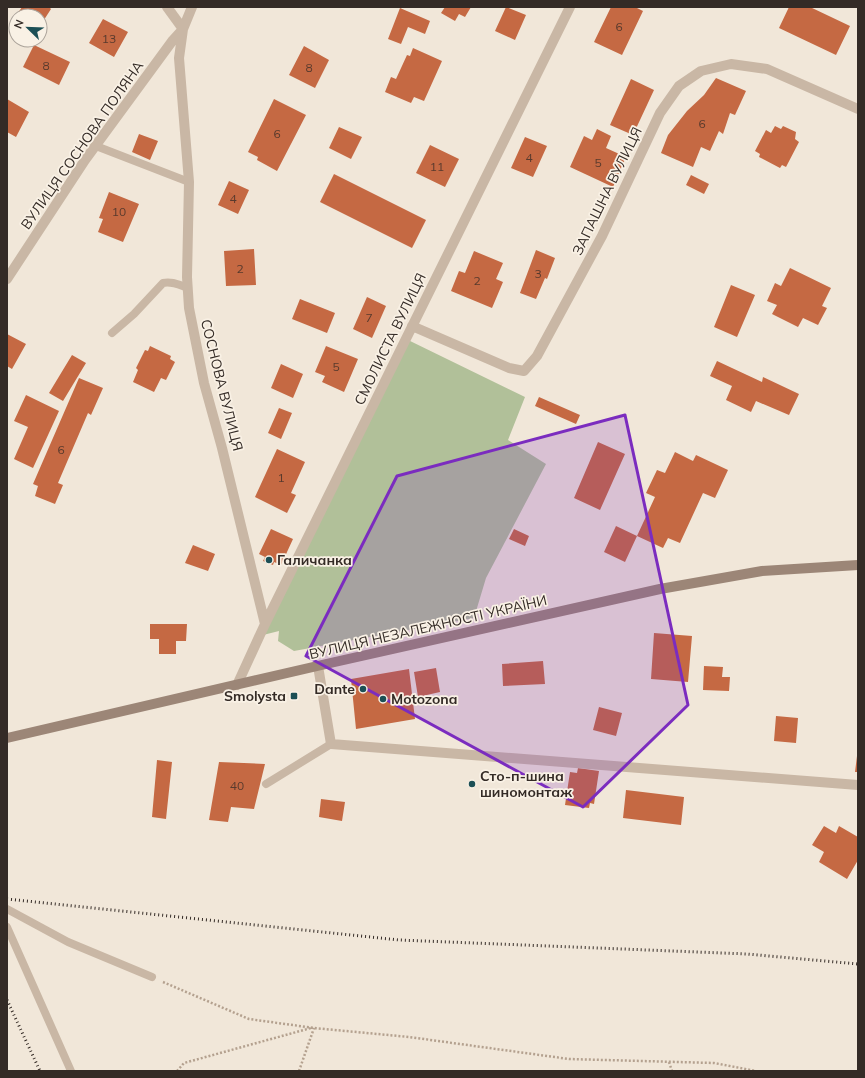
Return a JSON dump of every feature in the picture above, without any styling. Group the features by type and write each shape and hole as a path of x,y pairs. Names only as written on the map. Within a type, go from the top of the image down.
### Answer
{"main road":[{"name":"ВУЛИЦЯ НЕЗАЛЕЖНОСТІ УКРАЇНИ","path":"7,738 318,666 667,588 762,571 858,564"}],"street":[{"path":"167,7 183,29"},
{"name":"СОСНОВА ВУЛИЦЯ","path":"192,7 183,29 179,58 189,182 189,308 204,383 222,448 265,624"},
{"name":"СМОЛИСТА ВУЛИЦЯ","path":"236,685 570,7"},
{"name":"ВУЛИЦЯ СОСНОВА ПОЛЯНА","path":"7,279 96,146 173,40 183,29"},
{"name":"ЗАПАШНА ВУЛИЦЯ","path":"412,326 509,368 524,371 537,356 602,236 660,113 679,86 701,71 731,64 767,70 858,110"},
{"path":"318,666 331,744 858,785"}],"lane":[{"path":"96,146 189,182"},
{"path":"112,333 134,314 163,283 174,283 188,288"},
{"path":"266,784 331,744"},
{"path":"7,909 68,942 152,977"},
{"path":"7,927 71,1071"}],"path":[{"path":"152,977 249,1019 569,1059 714,1063 756,1071"},
{"path":"177,1071 184,1063 314,1028"},
{"path":"300,1071 314,1028"},
{"path":"668,1062 672,1071"}],"highlighted area":[{"path":"625,415 688,705 583,807 306,656 397,476"}],"green space":[{"path":"406,339 525,397 508,440 546,464 486,578 474,618 294,651 278,641 279,631 259,636"}],"building":[{"path":"49,7 51,9 48,14 48,8 21,8"},
{"path":"445,7 471,7 465,17 459,14 455,21 441,13"},
{"path":"506,7 526,15 515,40 495,31"},
{"path":"611,7 635,7 643,11 622,55 594,42"},
{"path":"789,7 810,7 850,26 836,55 779,28"},
{"path":"400,8 430,21 425,34 408,27 401,44 388,39"},
{"path":"103,19 128,32 114,57 89,43"},
{"path":"304,46 329,60 315,88 289,75"},
{"path":"32,48 40,48 70,62 59,85 23,67"},
{"path":"413,48 442,61 424,101 414,97 411,103 385,92 391,77 396,79 407,55 410,56"},
{"path":"716,78 746,91 735,115 730,113 723,134 719,131 710,151 701,147 693,167 661,153 668,135 687,111 704,95"},
{"path":"631,79 654,90 633,135 610,125"},
{"path":"7,99 29,112 16,137 7,132"},
{"path":"274,99 306,115 277,171 257,160 258,157 248,152"},
{"path":"775,126 781,129 783,126 796,132 795,139 799,142 786,167 782,165 780,168 759,157 760,154 755,151 766,130 771,133"},
{"path":"339,127 362,137 351,159 329,148"},
{"path":"597,129 611,136 606,148 626,157 613,187 570,167 584,136 592,140"},
{"path":"139,134 158,141 150,160 132,152"},
{"path":"525,137 547,146 533,177 511,168"},
{"path":"430,145 459,159 445,187 416,173"},
{"path":"334,174 426,220 412,248 320,202"},
{"path":"691,175 709,184 704,194 686,185"},
{"path":"229,181 249,190 238,214 218,205"},
{"path":"109,192 139,204 123,242 98,232 103,219 99,218"},
{"path":"254,249 256,285 226,286 224,251"},
{"path":"536,250 555,258 547,279 545,278 536,299 520,293"},
{"path":"474,251 503,263 496,279 503,282 492,308 451,291 459,271 465,273"},
{"path":"790,268 831,288 822,306 827,308 818,325 803,318 798,327 772,314 777,305 767,301 775,283 781,286"},
{"path":"731,285 755,295 737,337 714,327"},
{"path":"367,297 386,306 372,338 353,329"},
{"path":"300,299 335,313 327,333 292,319"},
{"path":"7,334 26,344 12,369 7,366"},
{"path":"150,346 171,356 170,359 175,362 166,380 161,378 154,392 133,382 138,370 136,368 145,350 148,351"},
{"path":"326,346 358,359 344,392 322,382 325,376 315,372"},
{"path":"72,355 86,363 63,401 49,393"},
{"path":"717,361 762,382 763,377 799,394 789,415 756,401 751,412 726,400 732,386 710,376"},
{"path":"281,364 303,374 293,398 271,388"},
{"path":"79,378 103,388 91,415 88,413 58,483 63,485 55,504 35,496 38,486 33,484"},
{"path":"26,395 59,411 33,468 14,459 28,427 14,421"},
{"path":"539,397 580,415 576,424 535,406"},
{"path":"279,408 292,413 281,439 268,433"},
{"path":"598,442 625,454 600,510 574,498"},
{"path":"277,449 305,462 291,493 296,495 287,513 255,497"},
{"path":"675,452 693,461 696,455 728,470 715,498 703,493 680,543 668,538 663,548 637,536 655,497 646,493 657,470 665,473"},
{"path":"616,526 637,536 625,562 604,552"},
{"path":"271,529 293,539 281,565 274,562 273,565 263,561 265,557 259,554"},
{"path":"514,529 529,536 525,546 509,539"},
{"path":"193,545 215,554 208,571 185,563"},
{"path":"150,624 187,624 186,641 176,641 176,654 159,654 159,639 150,639"},
{"path":"654,633 692,636 688,682 651,679"},
{"path":"543,661 545,684 503,686 502,664"},
{"path":"704,666 723,667 722,677 730,677 729,691 703,690"},
{"path":"436,668 440,692 418,697 414,672"},
{"name":"Motozona","path":"409,669 415,719 356,729 351,679"},
{"path":"599,707 622,713 616,736 593,730"},
{"path":"776,716 798,718 796,743 774,741"},
{"path":"857,756 858,772 855,772"},
{"path":"157,760 172,762 166,819 152,817"},
{"path":"219,762 265,764 254,809 231,807 228,822 209,820"},
{"path":"578,768 599,771 594,804 590,803 589,808 565,805 570,772 577,773"},
{"path":"626,790 684,797 681,825 623,818"},
{"path":"321,799 345,802 342,821 319,817"},
{"path":"824,826 836,833 839,826 858,837 858,860 847,879 819,862 824,852 812,845"}],"railway":[{"path":"7,899 399,940 747,954 858,964"},
{"path":"7,1000 40,1071"}],"place":[{"name":"Галичанка","path":"269,560"},
{"name":"Dante","path":"363,689"},
{"name":"Smolysta","path":"294,696"},
{"name":"Motozona","path":"383,699"},
{"name":"Сто-п-шина шиномонтаж","path":"472,784"}]}
